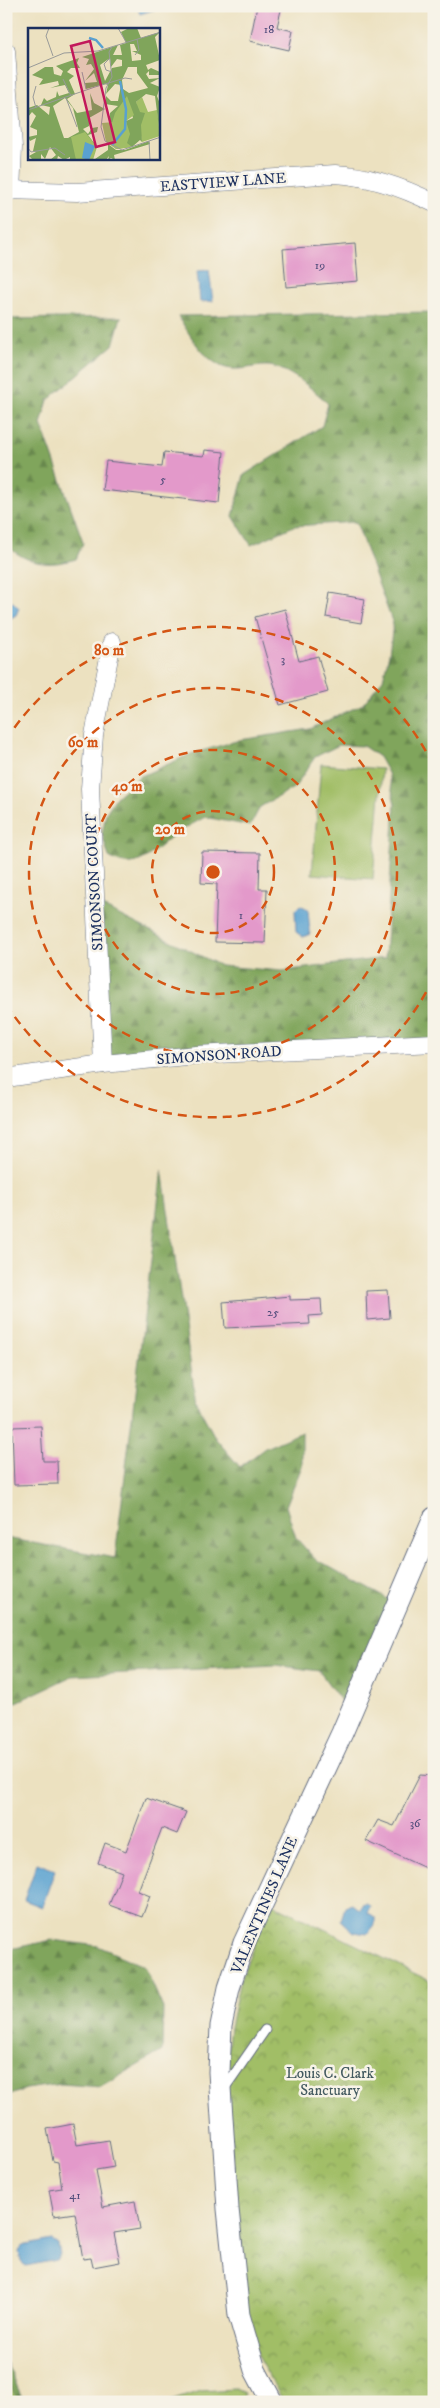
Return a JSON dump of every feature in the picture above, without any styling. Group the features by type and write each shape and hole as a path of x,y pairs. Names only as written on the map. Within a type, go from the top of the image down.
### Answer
{"street":[{"path":"6,51 12,147 9,190"},
{"name":"EASTVIEW LANE","path":"9,190 77,192 335,174 358,175 404,188 434,203"},
{"name":"SIMONSON COURT","path":"103,1064 90,789 94,735 112,642"},
{"name":"SIMONSON ROAD","path":"6,1078 103,1064 196,1055 434,1043"},
{"name":"VALENTINES LANE","path":"272,2402 255,2370 239,2315 228,2209 220,2093 221,2026 229,1988 244,1943 342,1733 434,1518"}],"lane":[{"path":"220,2093 265,2030"}],"green space":[{"path":"434,312 434,1043 103,1064 101,906 221,966 282,971 385,958 395,804 388,773 379,757 363,746 339,745 315,757 295,787 260,807 250,826 205,817 175,834 152,853 137,862 119,862 109,857 102,834 106,813 116,797 139,777 191,754 240,740 310,729 363,704 383,679 393,624 356,522 294,526 251,545 233,516 244,475 322,426 328,404 303,382 281,369 261,366 231,369 217,364 205,354 190,336 178,316"},
{"path":"121,317 113,345 48,400 41,424 83,543 76,559 66,562 39,562 23,557 6,545 6,319"},
{"path":"321,764 382,769 373,879 312,874"},
{"path":"162,1169 196,1402 216,1439 240,1467 265,1448 302,1432 302,1466 286,1506 296,1538 315,1559 397,1604 350,1713 319,1671 275,1665 72,1676 6,1707 6,1538 115,1558"},
{"name":"Louis C. Clark Sanctuary","path":"271,1903 434,1983 434,2402 284,2402 257,2356 245,2309 225,2073 230,2027 240,1980"},
{"path":"52,1940 98,1946 145,1967 163,2008 162,2051 101,2087 61,2084 25,2089 6,2097 6,1950"},
{"path":"6,2362 24,2402 6,2402"},
{"path":"6,2376 19,2402 6,2402"},
{"path":"235,2389 244,2393 243,2402 168,2402 200,2391"}],"water":[{"path":"137,6 159,6 159,8 140,14"},
{"path":"209,270 213,301 200,302 197,271"},
{"path":"6,600 13,602 19,608 16,615 6,621"},
{"path":"300,905 308,909 310,934 303,937 296,932 295,910"},
{"path":"37,1863 55,1870 42,1907 24,1900"},
{"path":"363,1903 367,1903 370,1906 367,1913 375,1917 375,1925 367,1934 354,1932 341,1920 345,1907 351,1904 360,1909"},
{"path":"52,2240 58,2244 60,2255 56,2260 26,2266 21,2262 19,2252 22,2246"}],"building":[{"path":"257,6 282,6 277,27 293,31 289,50 250,41"},
{"path":"355,243 358,281 286,287 283,249"},
{"path":"205,450 224,452 219,503 102,490 106,461 162,467 164,452 204,456"},
{"path":"330,593 365,599 361,623 326,617"},
{"path":"285,609 299,661 318,656 328,692 280,705 255,617"},
{"path":"202,852 260,853 259,889 267,889 265,943 215,942 217,884 201,883"},
{"path":"388,1290 390,1318 367,1320 366,1291"},
{"path":"290,1296 290,1300 321,1299 322,1315 309,1316 310,1324 225,1328 223,1302"},
{"path":"41,1426 43,1461 57,1461 58,1484 14,1485 12,1427"},
{"path":"420,1775 434,1776 434,1872 366,1841 378,1820 394,1826"},
{"path":"146,1798 186,1812 177,1834 162,1828 138,1891 150,1896 142,1917 109,1905 122,1872 98,1863 105,1843 126,1851"},
{"path":"73,2124 77,2145 109,2140 114,2167 96,2170 103,2207 135,2201 140,2229 114,2233 120,2262 93,2267 91,2258 83,2259 75,2213 54,2216 49,2190 62,2188 58,2162 53,2161 47,2129"}]}
